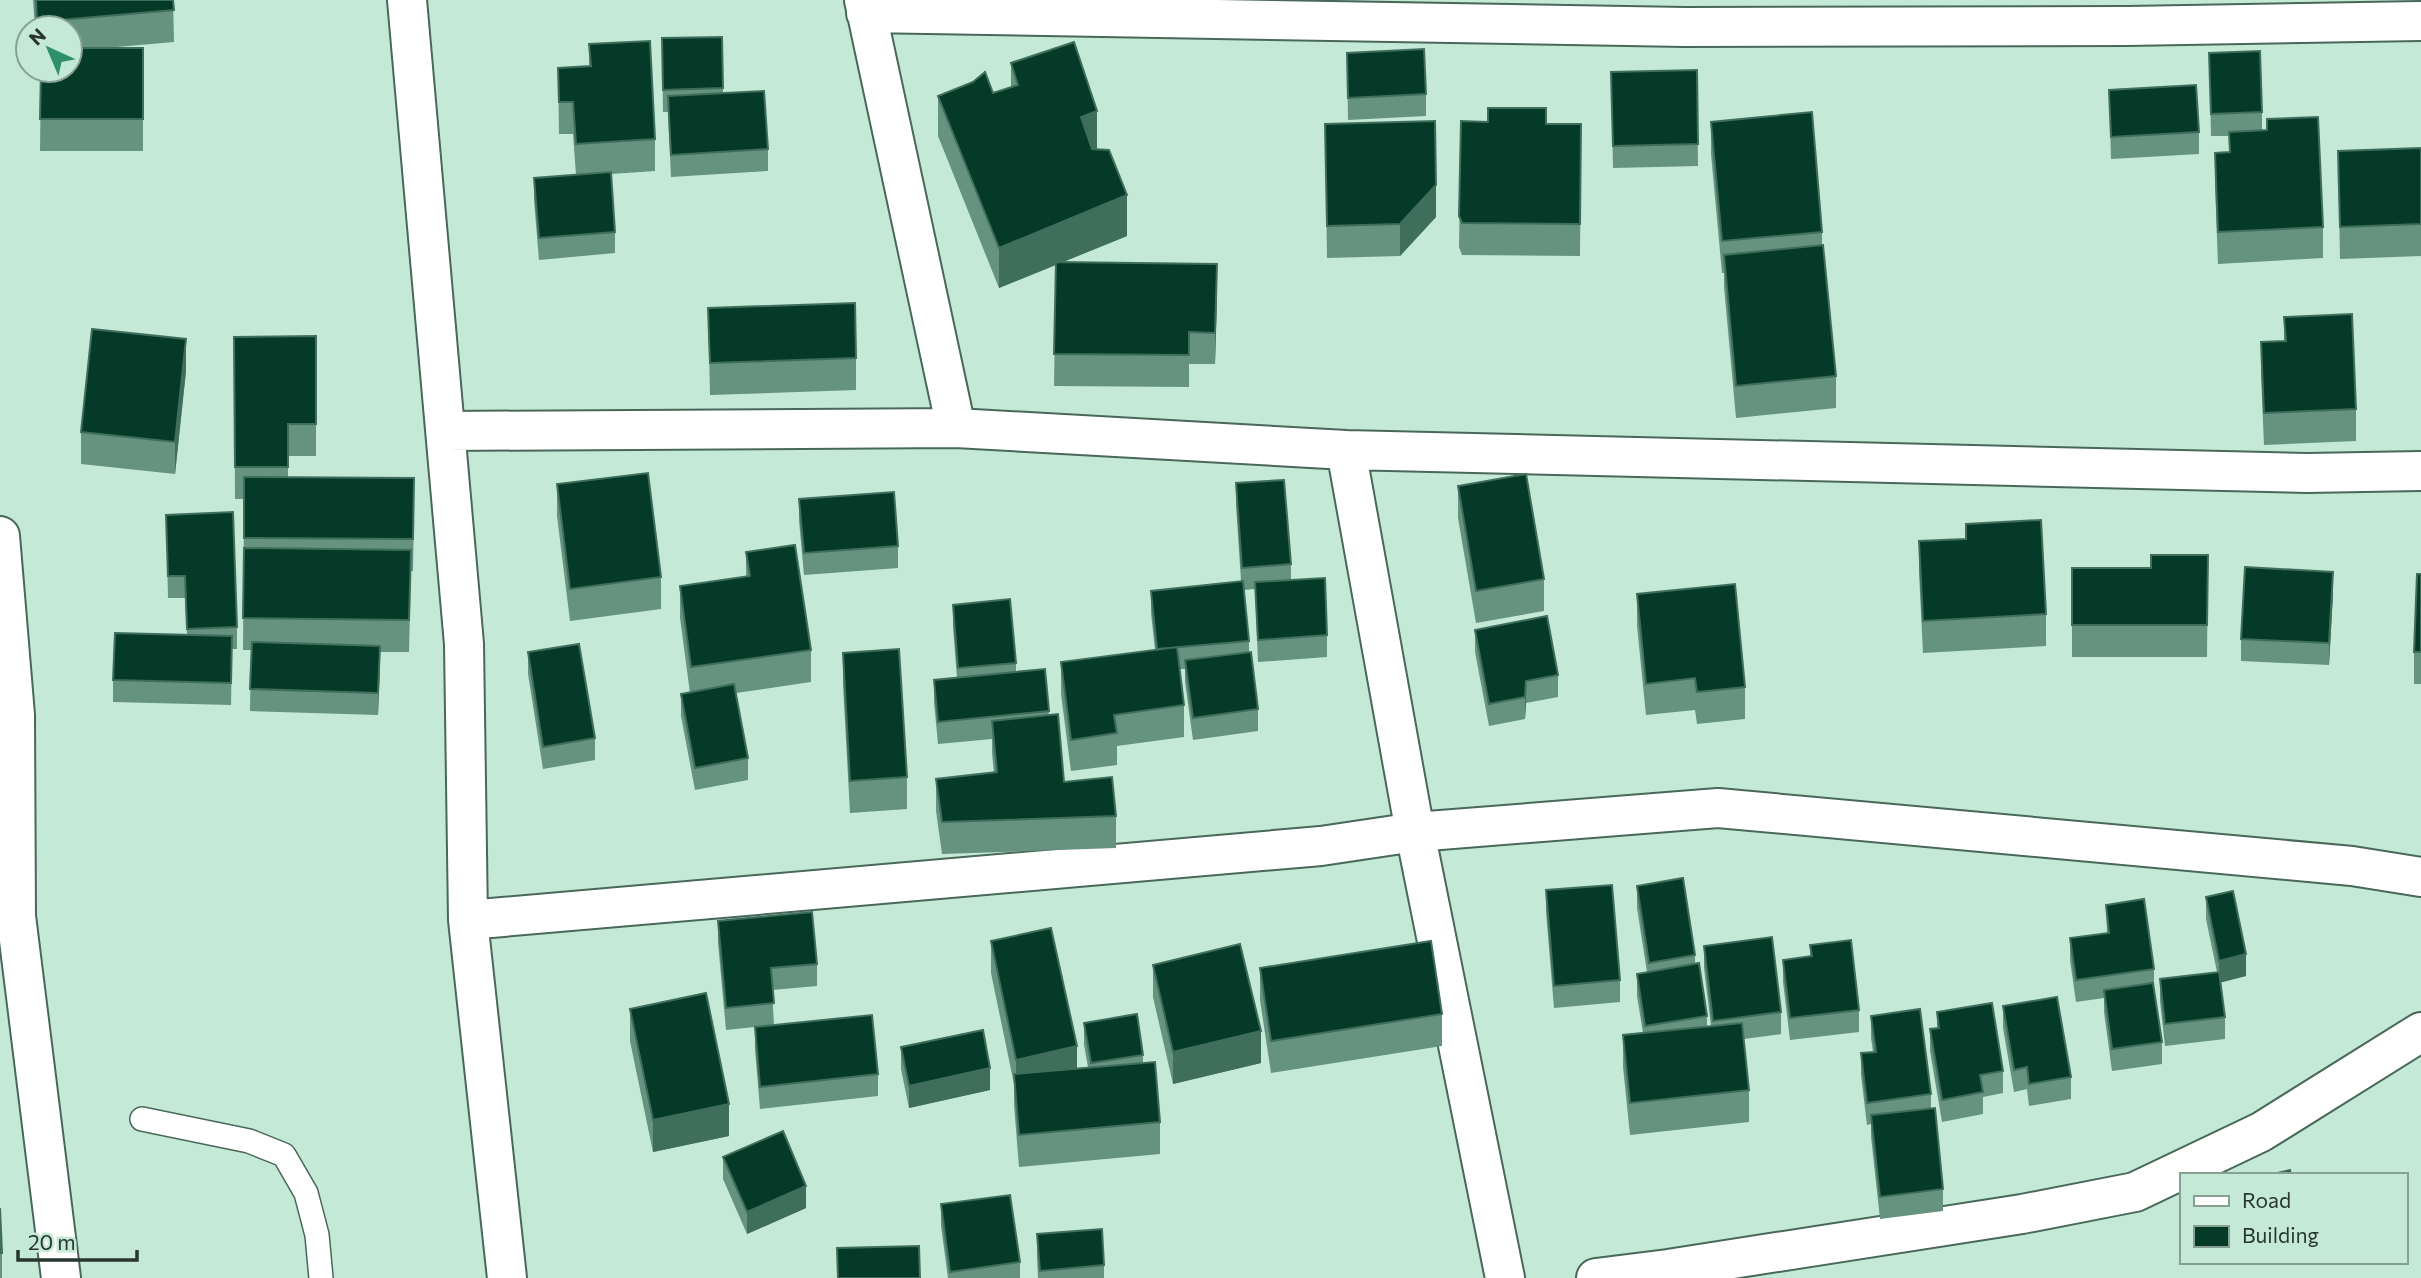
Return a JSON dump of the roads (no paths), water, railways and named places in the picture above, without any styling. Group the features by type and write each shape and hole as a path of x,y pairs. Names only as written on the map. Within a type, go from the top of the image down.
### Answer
{"street":[{"path":"407,0 464,643 468,920 507,1278"},
{"path":"956,428 865,7 1685,27 2125,13 2421,21"},
{"path":"446,431 956,428 1346,450 2307,473 2421,471"},
{"path":"1346,450 1415,832 1505,1278"},
{"path":"0,536 15,715 8,916 61,1278"},
{"path":"468,920 1321,846 1415,832 1718,808 2352,866 2421,877"},
{"path":"1596,1278 2022,1214 2135,1192 2261,1132 2421,1032"}],"lane":[{"path":"142,1119 249,1141 284,1155 306,1193 317,1235 321,1278"}]}
